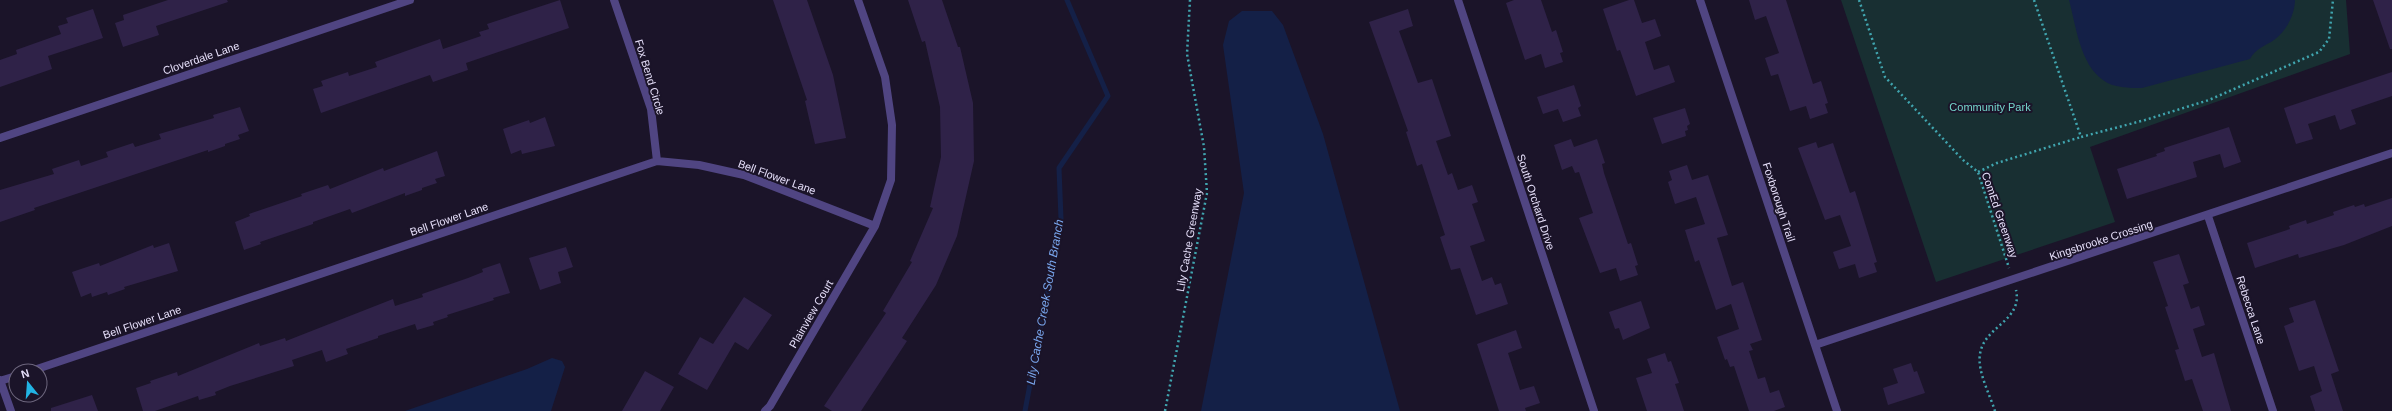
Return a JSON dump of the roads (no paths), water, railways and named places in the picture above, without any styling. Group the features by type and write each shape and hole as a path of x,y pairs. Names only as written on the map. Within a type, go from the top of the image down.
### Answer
{"street":[{"name":"Cloverdale Lane","path":"0,138 396,2 410,0"},
{"name":"Fox Bend Circle","path":"614,0 651,109 657,161"},
{"name":"Plainview Court","path":"765,411 770,406 875,226 891,180 892,125 885,77 858,0"},
{"name":"South Orchard Drive","path":"1458,0 1594,411"},
{"name":"Foxborough Trail","path":"1700,0 1838,411"},
{"name":"Kingsbrooke Crossing","path":"1815,345 2208,216 2392,152"},
{"name":"Bell Flower Lane","path":"48,365 657,161 699,165 744,175 875,226"},
{"name":"Rebecca Lane","path":"2208,216 2273,411"},
{"path":"0,381 11,411"}],"water":[{"path":"2069,0 2295,0 2295,5 2292,17 2286,28 2278,37 2257,50 2250,59 2142,88 2132,88 2107,83 2095,73 2084,55 2080,44"},
{"path":"1242,11 1272,11 1283,25 1323,134 1400,411 1201,411 1244,193 1223,45 1229,21"},
{"path":"552,358 562,361 565,367 551,411 405,411 527,369"}],"waterway":[{"name":"Lily Cache Creek South Branch","path":"1025,411 1061,219 1059,168 1108,96 1067,0"}],"park label":[{"name":"Community Park","path":"1990,107"}]}
